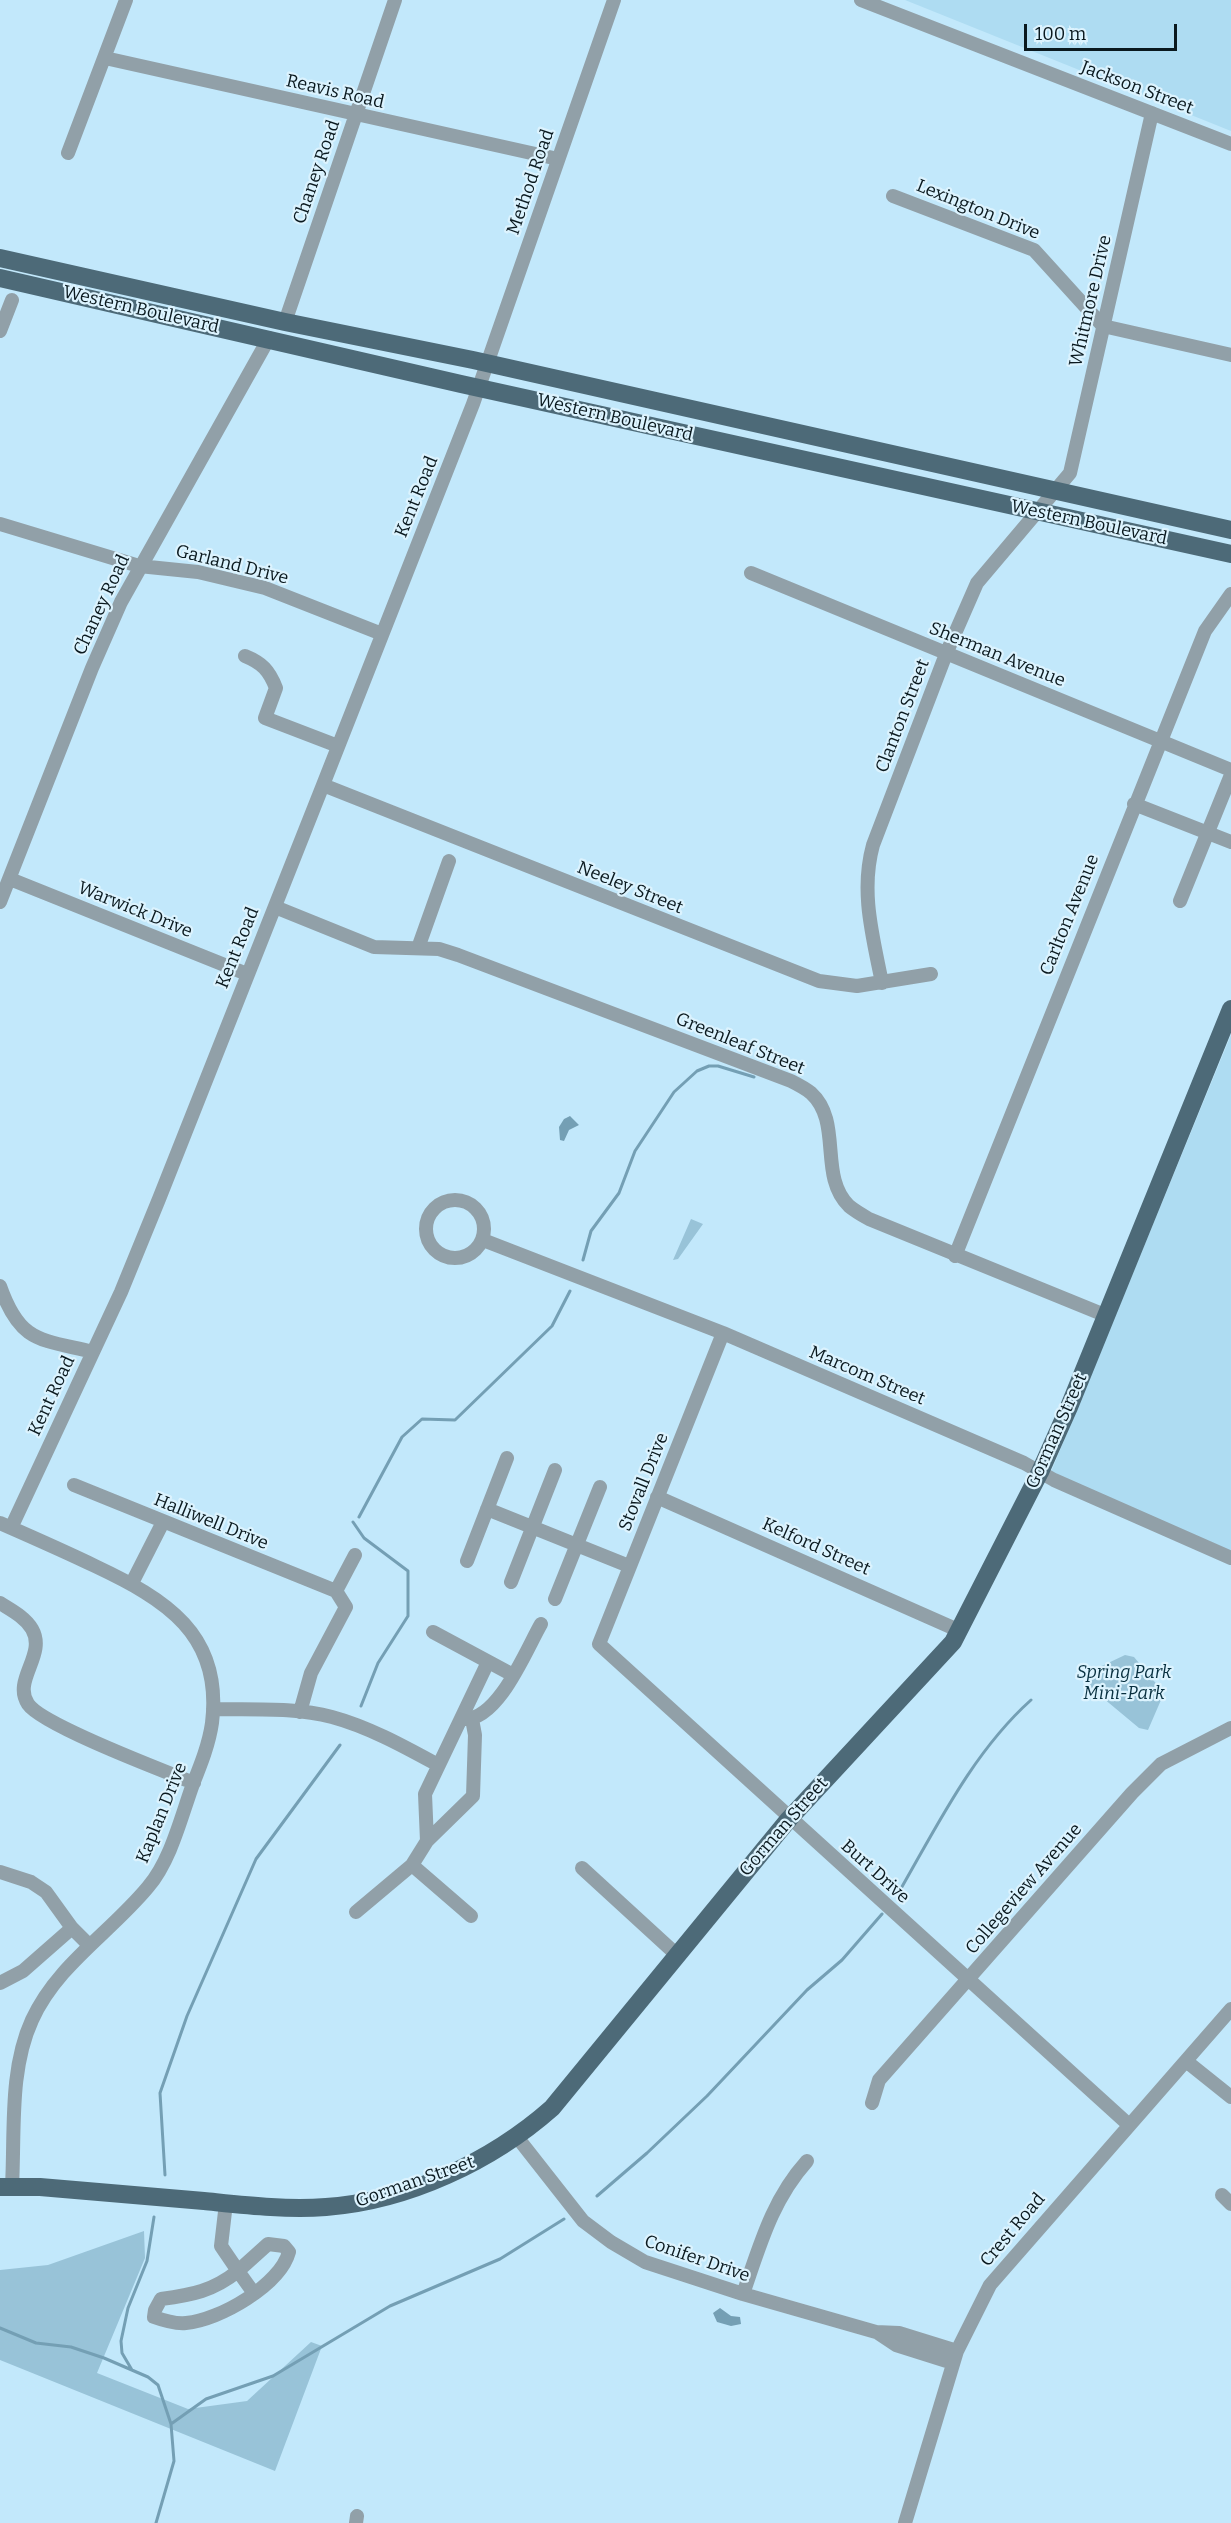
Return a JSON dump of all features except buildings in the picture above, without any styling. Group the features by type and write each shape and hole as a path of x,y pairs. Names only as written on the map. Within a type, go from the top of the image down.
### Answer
{"main road":[{"name":"Western Boulevard","path":"0,258 285,322 482,375 1037,512 1231,554"},
{"name":"Western Boulevard","path":"0,278 269,338 482,375 1231,530"},
{"name":"Gorman Street","path":"6,2186 299,2209 364,2201 449,2174 498,2150 517,2137 565,2095 789,1819 929,1670 960,1631 1040,1472 1107,1316 1231,1009"}],"street":[{"path":"68,153 126,0"},
{"name":"Chaney Road","path":"285,322 395,0"},
{"name":"Method Road","path":"482,375 614,0"},
{"name":"Jackson Street","path":"861,0 1231,144"},
{"name":"Reavis Road","path":"105,58 355,116 558,159"},
{"name":"Whitmore Drive","path":"1056,492 1071,471 1152,113"},
{"name":"Lexington Drive","path":"893,196 1034,250 1104,326"},
{"path":"0,331 12,300"},
{"path":"1104,326 1231,355"},
{"name":"Chaney Road","path":"0,902 92,668 139,566 269,338"},
{"name":"Kent Road","path":"5,1526 93,1352 159,1199 482,375"},
{"name":"Clanton Street","path":"882,983 867,903 867,869 879,829 946,654 977,583 1056,492"},
{"name":"Garland Drive","path":"0,524 139,566 198,572 265,588 382,634"},
{"name":"Sherman Avenue","path":"751,573 1231,770"},
{"name":"Carlton Avenue","path":"955,1256 1205,631 1231,594"},
{"path":"244,656 261,662 271,673 276,688 265,718 338,746"},
{"path":"1180,901 1231,775"},
{"name":"Neeley Street","path":"323,785 810,978 848,986 882,983 932,974"},
{"path":"1134,804 1231,842"},
{"path":"418,948 449,861"},
{"name":"Warwick Drive","path":"10,879 247,974"},
{"name":"Greenleaf Street","path":"274,907 374,947 439,949 458,955 791,1081 810,1092 823,1107 829,1130 836,1183 848,1205 869,1219 955,1256 1107,1316"},
{"path":"457,1200 467,1202 476,1208 483,1220 483,1240 470,1255 458,1259 447,1258 438,1253 427,1236 429,1215 445,1202 457,1200"},
{"name":"Marcom Street","path":"483,1240 723,1333 1231,1558"},
{"path":"0,1286 10,1315 27,1333 50,1344 93,1352"},
{"name":"Stovall Drive","path":"599,1644 723,1333"},
{"path":"466,1561 507,1458"},
{"path":"511,1582 555,1470"},
{"name":"Halliwell Drive","path":"74,1485 336,1591"},
{"path":"555,1599 600,1487"},
{"name":"Kelford Street","path":"657,1497 960,1631"},
{"path":"487,1509 629,1566"},
{"path":"132,1583 163,1522"},
{"name":"Kaplan Drive","path":"5,1526 132,1583 168,1606 190,1630 206,1664 213,1709 209,1737 194,1783 155,1878 127,1910 89,1945 54,1983 41,2002 25,2038 6,2186"},
{"path":"300,1712 311,1673 346,1607 336,1591 355,1554"},
{"path":"0,1603 24,1619 35,1638 35,1655 23,1689 28,1705 36,1713 61,1727 194,1783"},
{"path":"465,1719 496,1703 541,1624"},
{"path":"433,1632 513,1675"},
{"name":"Burt Drive","path":"599,1644 789,1819 1129,2125"},
{"path":"427,1841 425,1794 438,1765 465,1719 488,1662"},
{"path":"213,1709 300,1712 333,1718 363,1729 438,1765"},
{"path":"356,1912 412,1865 427,1841 473,1796 475,1735 465,1719"},
{"name":"Collegeview Avenue","path":"872,2103 879,2080 1132,1793 1161,1764 1231,1728"},
{"path":"412,1865 471,1916"},
{"path":"582,1869 677,1955"},
{"path":"0,1872 39,1886 51,1897 72,1928 89,1945"},
{"path":"0,1983 23,1971 72,1928"},
{"name":"Crest Road","path":"905,2523 955,2357 990,2285 1231,2009"},
{"path":"1186,2061 1231,2097"},
{"name":"Conifer Drive","path":"517,2137 575,2212 611,2242 660,2268 876,2332 900,2333 955,2357"},
{"path":"744,2294 775,2205 790,2180 807,2161"},
{"path":"226,2203 220,2246 253,2292"},
{"path":"268,2244 284,2246 289,2252 286,2264 271,2281 233,2307 204,2319 186,2323 170,2323 154,2317 161,2299 202,2293 222,2284 237,2271 268,2244"}],"shaded area":[{"path":"905,0 1231,0 1231,131"},
{"path":"1231,1035 1231,1551 1051,1472"},
{"path":"570,1116 579,1125 569,1130 564,1141 560,1140 559,1127 564,1119"},
{"path":"720,2308 731,2316 740,2317 741,2324 731,2326 717,2322 713,2313"}],"green space":[{"path":"691,1219 703,1224 678,1259 673,1260"},
{"name":"Spring Park Mini-Park","path":"1125,1655 1134,1657 1164,1693 1148,1730 1139,1728 1085,1683 1087,1673"},
{"path":"144,2231 145,2258 97,2373 188,2409 247,2401 311,2342 322,2346 275,2471 0,2360 0,2270 48,2265"}],"waterway":[{"path":"583,1260 591,1231 619,1193 635,1151 674,1092 697,1071 709,1066 718,1066 754,1077"},
{"path":"359,1517 402,1437 422,1419 455,1420 552,1326 570,1291"},
{"path":"353,1522 364,1538 408,1571 408,1616 378,1663 361,1706"},
{"path":"899,1892 942,1816 974,1766 1010,1720 1031,1700"},
{"path":"165,2175 160,2093 187,2016 256,1859 340,1745"},
{"path":"597,2196 647,2153 707,2096 807,1990 842,1960 882,1914"},
{"path":"132,2370 122,2353 121,2341 128,2308 147,2261 154,2217"},
{"path":"171,2424 206,2399 273,2376 390,2306 500,2259 564,2219"},
{"path":"0,2328 36,2343 71,2347 104,2358 148,2377 158,2385 171,2424 174,2461 156,2523"}]}
